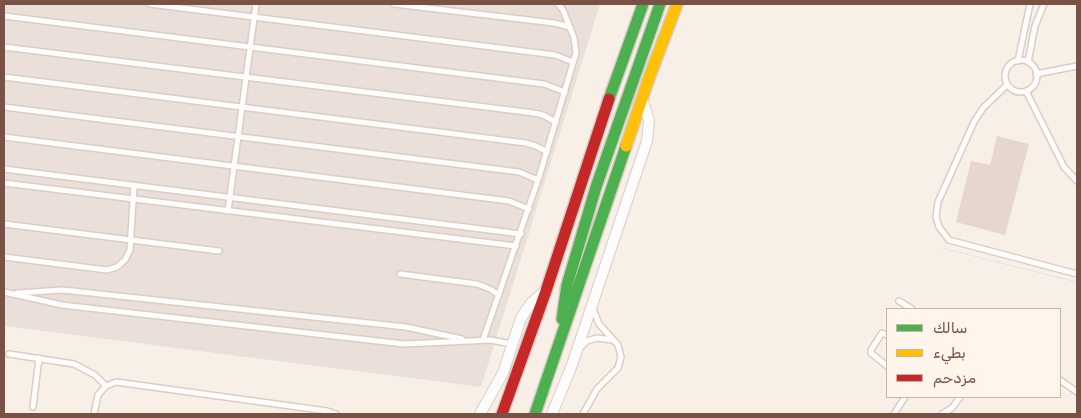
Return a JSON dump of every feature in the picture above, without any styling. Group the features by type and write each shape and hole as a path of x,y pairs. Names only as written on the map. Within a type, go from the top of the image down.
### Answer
{"main road":[{"path":"624,56 627,23 633,4"},
{"path":"502,414 546,291 643,4"},
{"path":"562,338 562,312 567,285 608,151 660,4"},
{"path":"535,414 642,98 677,4"},
{"path":"649,78 668,50 686,4"}],"street":[{"path":"552,414 577,352 647,141 649,121 642,98"},
{"path":"480,414 503,372 518,325 525,310 546,291"}],"lane":[{"path":"150,4 555,55 573,62"},
{"path":"228,211 256,4"},
{"path":"394,4 554,23 570,27"},
{"path":"483,340 529,209 573,62 576,48 570,27 558,4"},
{"path":"1018,61 1030,4"},
{"path":"1028,62 1035,26 1044,4"},
{"path":"1029,11 1042,12"},
{"path":"4,16 544,84 565,92"},
{"path":"4,47 534,112 556,122"},
{"path":"1018,61 1028,62 1032,65 1036,74 1034,84 1026,91 1016,91 1007,85 1005,80 1006,70 1018,61"},
{"path":"1036,74 1077,66"},
{"path":"4,77 526,143 547,152"},
{"path":"1007,85 984,108 974,122 938,202 936,217 939,227 949,240 1077,274"},
{"path":"1026,91 1064,167 1077,181"},
{"path":"4,106 519,172 538,180"},
{"path":"4,137 508,201 529,209"},
{"path":"4,169 520,234"},
{"path":"4,183 516,246"},
{"path":"4,257 107,270 117,267 125,260 130,250 134,185"},
{"path":"4,224 220,252"},
{"path":"400,274 477,284 499,295"},
{"path":"11,293 52,290 73,291 406,327 468,340"},
{"path":"4,292 56,305 404,344 498,340 512,344"},
{"path":"583,414 597,389 618,368 621,356 614,340 596,320 593,310 594,299"},
{"path":"899,301 910,308"},
{"path":"886,335 882,333 871,350 871,353 886,365"},
{"path":"577,352 583,344 592,339 614,340"},
{"path":"9,354 66,362 81,367 106,386"},
{"path":"33,407 40,358"},
{"path":"1061,381 1077,392"},
{"path":"94,414 98,395 106,386 116,382 327,411 336,414"},
{"path":"894,414 904,398"},
{"path":"944,414 952,408 959,398"}],"shaded area":[{"path":"4,4 600,4 481,387 4,326"}],"building":[{"path":"997,136 1029,144 1005,235 956,222 971,161 990,165"}],"tram line":[{"path":"942,248 1077,282"}],"traffic: fast":[{"path":"609,99 643,4"},
{"path":"562,319 567,285 596,187 660,4"},
{"path":"535,414 626,146"}],"traffic: slow":[{"path":"626,146 677,4"}],"traffic: jam":[{"path":"502,414 546,291 609,99"}]}
